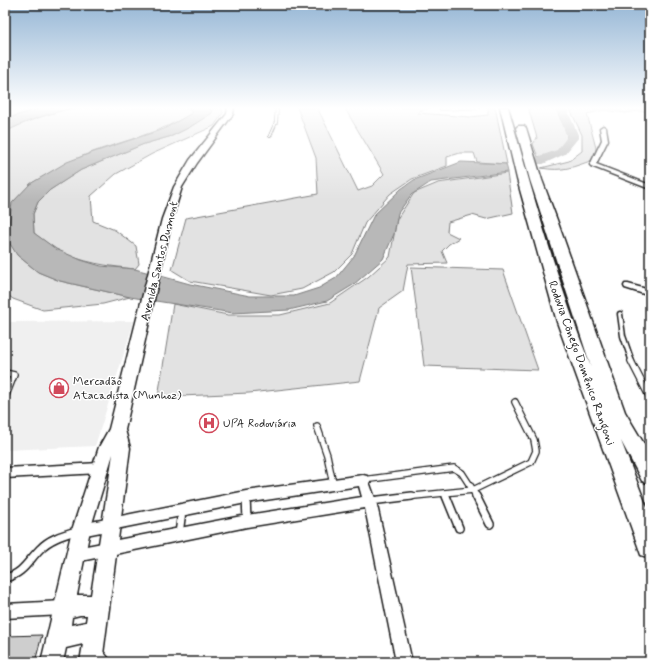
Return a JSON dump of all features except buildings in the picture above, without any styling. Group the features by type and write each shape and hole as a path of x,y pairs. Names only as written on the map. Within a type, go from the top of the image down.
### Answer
{"highway":[{"name":"Rodovia Cônego Domênico Rangoni","path":"512,138 529,180 551,220 616,414 650,474"},
{"name":"Rodovia Cônego Domênico Rangoni","path":"523,138 529,180 564,322 650,546"}],"main road":[{"name":"Avenida Santos Dumont","path":"52,662 81,530 107,447 117,430 128,389 167,219 178,187 192,162 211,138"},
{"name":"Avenida Santos Dumont","path":"93,646 98,605 109,548 122,448 117,430"},
{"path":"63,608 80,605 98,605"},
{"path":"57,639 93,646"}],"street":[{"path":"605,138 593,165 650,187"},
{"path":"628,286 650,293"},
{"path":"5,473 100,468"},
{"path":"81,530 246,497 363,480 370,502 404,662"},
{"path":"76,555 247,521 370,502"},
{"path":"5,611 63,608"}],"lane":[{"path":"620,314 630,356 650,398"},
{"path":"5,373 14,375 14,378 5,398"},
{"path":"370,502 424,494 473,490 531,462 536,451 534,440 515,402"},
{"path":"317,426 327,455 333,485"},
{"path":"363,480 454,468 462,473 473,490 490,524"},
{"path":"445,493 459,528"},
{"path":"246,497 247,521"},
{"path":"179,534 182,510"},
{"path":"5,578 21,573 41,549 57,537 81,530"},
{"path":"93,646 107,662"}],"shaded area":[{"path":"5,138 135,138 82,156 30,184 17,255 38,272 60,281 130,297 103,304 43,310 13,299 5,293"},
{"path":"136,138 165,138 144,144 81,170 50,190 38,202 33,214 34,233 56,249 81,260 101,266 135,269 190,284 250,296 294,296 319,288 336,278 354,256 374,215 401,189 414,180 461,162 506,164 508,172 431,182 411,195 398,213 394,234 383,259 353,285 327,301 289,310 233,313 130,297 60,281 38,272 17,255 7,239 12,203 30,184 67,162"},
{"path":"165,138 187,138 152,154 116,174 91,196 93,221 115,230 136,246 139,264 135,269 105,265 76,258 57,250 34,233 33,214 38,202 50,190 81,170 144,144"},
{"path":"309,138 332,138 358,191 372,186 384,174 363,138 502,138 507,164 477,162 474,153 460,153 447,157 447,166 412,179 390,194 365,223 352,254 334,272 302,289 271,295 190,281 172,270 186,218 318,194 316,158"},
{"path":"537,138 567,138 565,146 560,150 538,157 533,144"},
{"path":"582,138 593,138 596,148 593,160 574,167 562,169 541,168 569,161 582,151"},
{"path":"507,173 513,213 486,219 472,215 448,222 447,232 459,238 449,244 442,251 447,263 408,264 403,291 379,308 360,381 249,393 158,397 173,304 228,315 280,315 330,303 368,277 390,257 397,219 414,193 438,183"},
{"path":"411,267 503,270 538,370 424,366"},
{"name":"Mercadão Atacadista (Munhoz)","path":"134,321 95,446 5,450 5,331 10,322"}],"waterway":[{"path":"539,161 561,152 572,138"}],"place":[{"name":"Mercadão Atacadista (Munhoz)","path":"59,388"},
{"name":"UPA Rodoviária","path":"209,423"}]}
